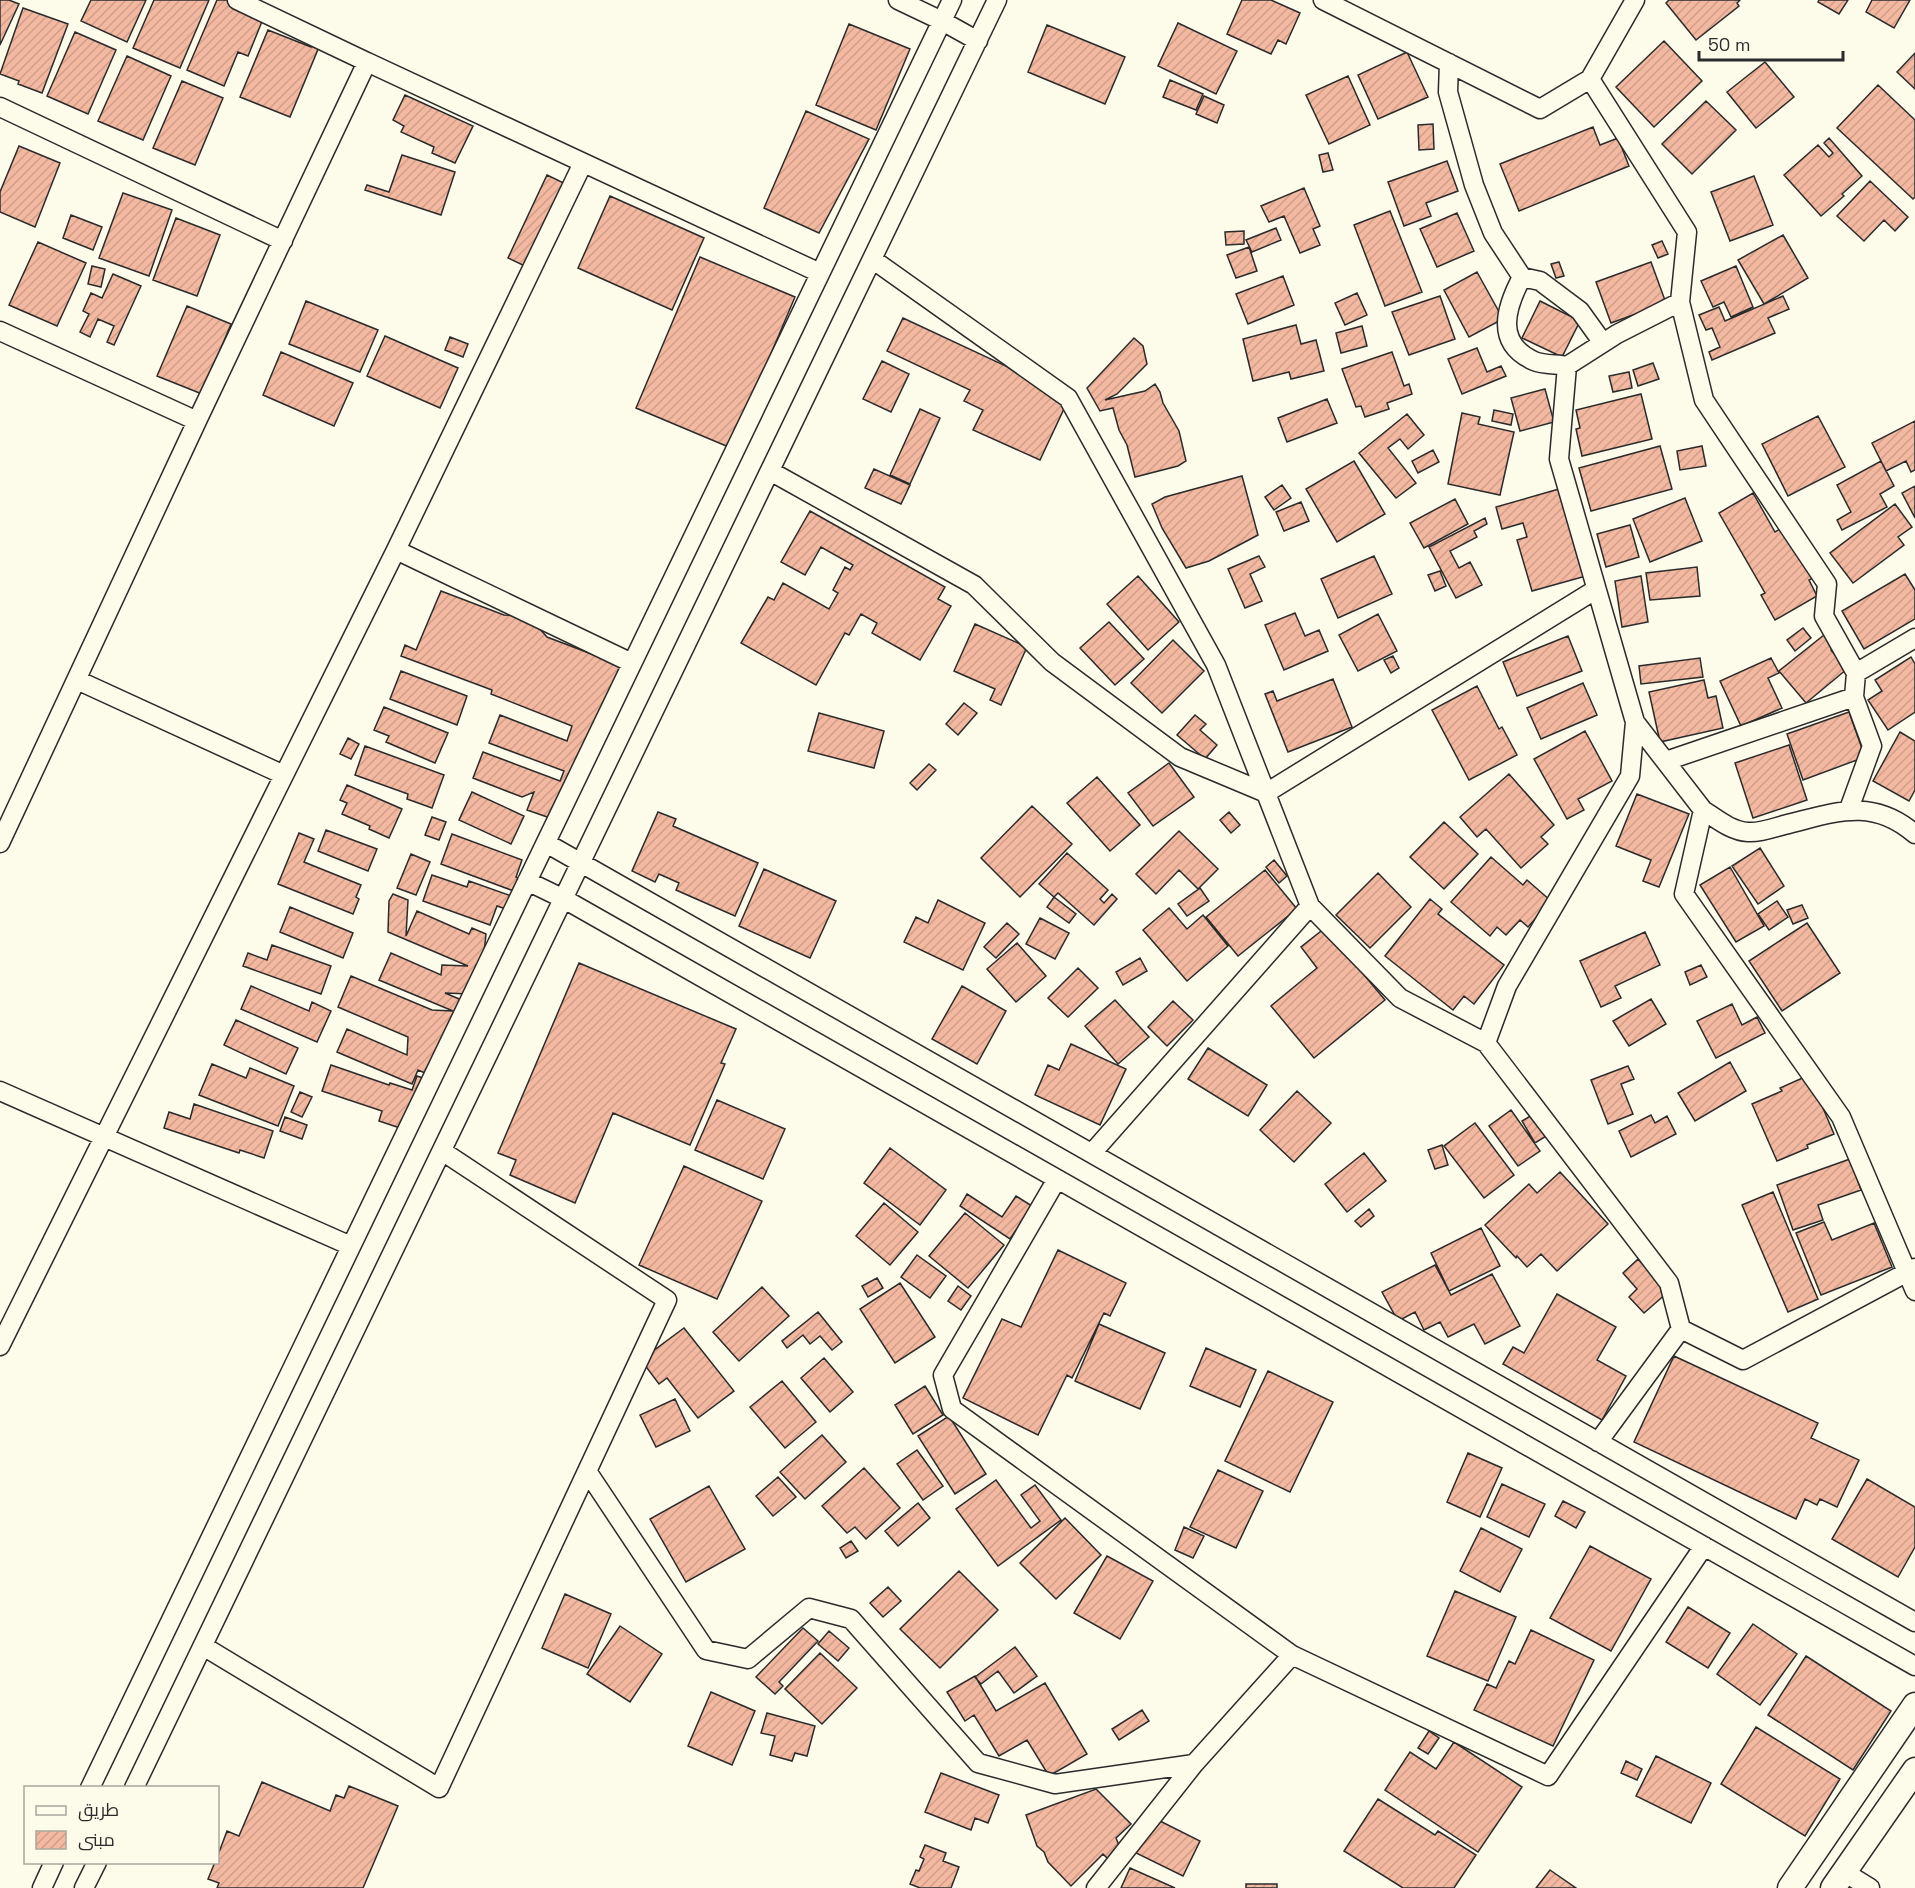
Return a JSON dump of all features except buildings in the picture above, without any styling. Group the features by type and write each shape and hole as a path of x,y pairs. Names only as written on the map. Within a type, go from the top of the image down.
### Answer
{"main road":[{"path":"1790,1888 1915,1705"},
{"path":"1838,1880 1915,1770"}],"street":[{"path":"237,0 820,273"},
{"path":"898,0 978,41"},
{"path":"91,1786 952,0"},
{"path":"135,1786 997,0"},
{"path":"1323,0 1540,110 1590,79 1635,0"},
{"path":"0,843 367,62"},
{"path":"1449,63 1448,93 1474,185 1493,233 1522,277 1540,281 1580,311 1603,343"},
{"path":"1590,79 1687,232 1680,302 1704,400 1827,584 1824,616 1856,674 1854,698 1872,746 1849,809"},
{"path":"0,107 283,242"},
{"path":"0,1346 106,1137 396,550 583,163"},
{"path":"872,259 1068,398 1216,664 1310,906 1400,998 1486,1043 1669,1283 1681,1329 1743,1360 1911,1270"},
{"path":"1522,277 1508,310 1506,324 1516,349 1535,362 1567,366 1617,334 1680,302"},
{"path":"0,331 197,421"},
{"path":"1567,366 1559,459 1635,722 1704,810 1728,827 1749,833 1849,809 1880,813 1907,827 1915,834"},
{"path":"770,471 975,585 1052,662 1180,757 1266,794"},
{"path":"396,550 632,663"},
{"path":"1266,794 1595,590"},
{"path":"1856,674 1915,638"},
{"path":"76,680 284,775"},
{"path":"1666,761 1854,698"},
{"path":"1486,1043 1507,986 1630,776 1635,722"},
{"path":"1704,810 1684,894 1841,1117 1911,1270 1915,1291"},
{"path":"546,843 1915,1622"},
{"path":"527,881 564,899 1915,1666"},
{"path":"1092,1153 1310,906"},
{"path":"0,1091 351,1246"},
{"path":"203,1646 439,1788 667,1300 442,1151"},
{"path":"1057,1179 943,1375 952,1409 1292,1654 1548,1776 1704,1546"},
{"path":"1598,1442 1681,1329"},
{"path":"587,1471 706,1650 748,1659 808,1608 851,1619 978,1763 1055,1784 1194,1764"},
{"path":"1096,1888 1194,1764 1292,1654"},
{"path":"42,1888 54,1864"},
{"path":"84,1888 96,1864"},
{"path":"1838,1880 1870,1888"}]}
